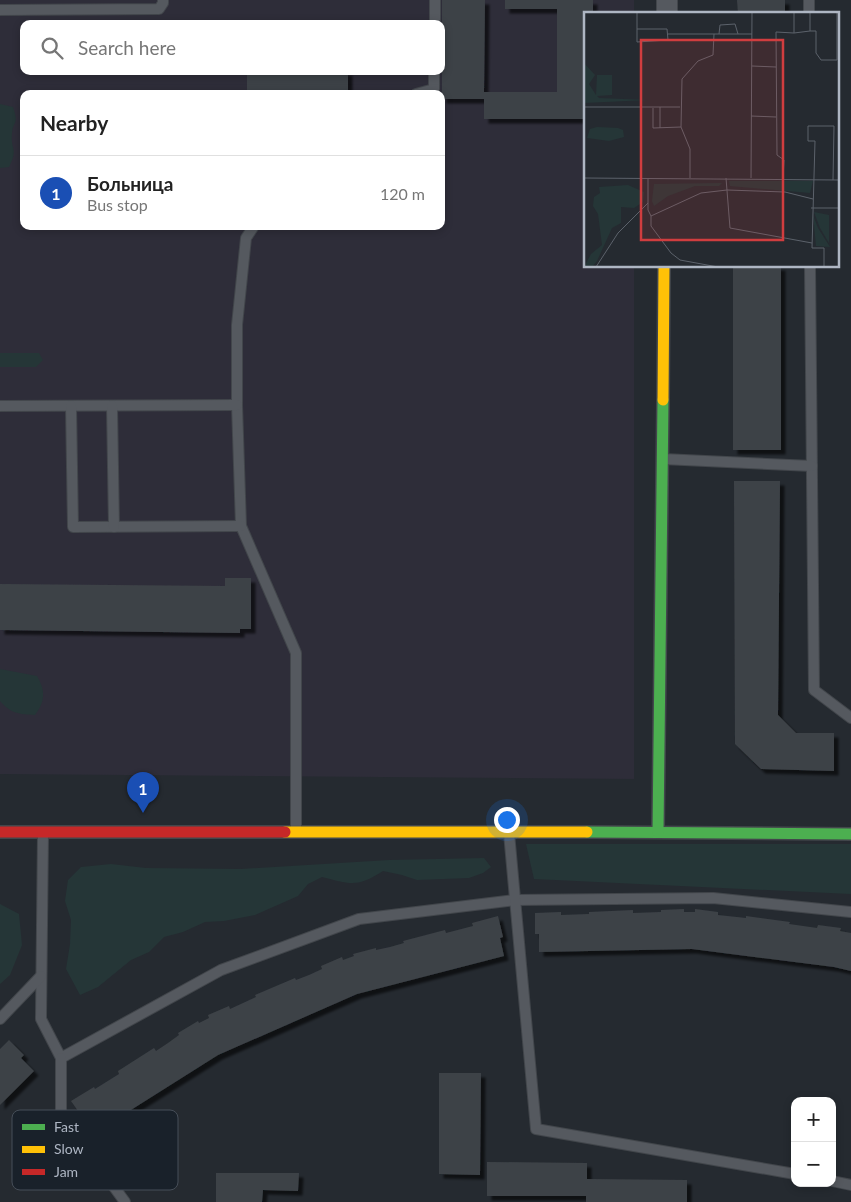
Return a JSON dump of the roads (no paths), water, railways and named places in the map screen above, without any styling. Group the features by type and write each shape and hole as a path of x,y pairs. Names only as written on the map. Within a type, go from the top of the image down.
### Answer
{"street":[{"path":"658,832 664,268"},
{"path":"0,832 658,832 851,834"}],"lane":[{"path":"0,10 160,9 163,0"},
{"path":"435,0 435,20"},
{"path":"430,90 434,89 434,75"},
{"path":"251,230 246,238 237,325 237,405 241,526 296,653 296,832"},
{"path":"810,268 814,690 851,718"},
{"path":"0,406 237,405"},
{"path":"71,406 73,527 241,526"},
{"path":"112,406 114,527"},
{"path":"662,459 812,466"},
{"path":"43,832 41,1019 61,1058 61,1110"},
{"path":"509,832 536,1129 791,1173"},
{"path":"61,1058 221,970 359,920 514,900 713,898 851,912"},
{"path":"0,1019 41,976"},
{"path":"836,1182 851,1185"},
{"path":"116,1190 125,1202"}],"place":[{"name":"Больница","path":"143,813"}]}
